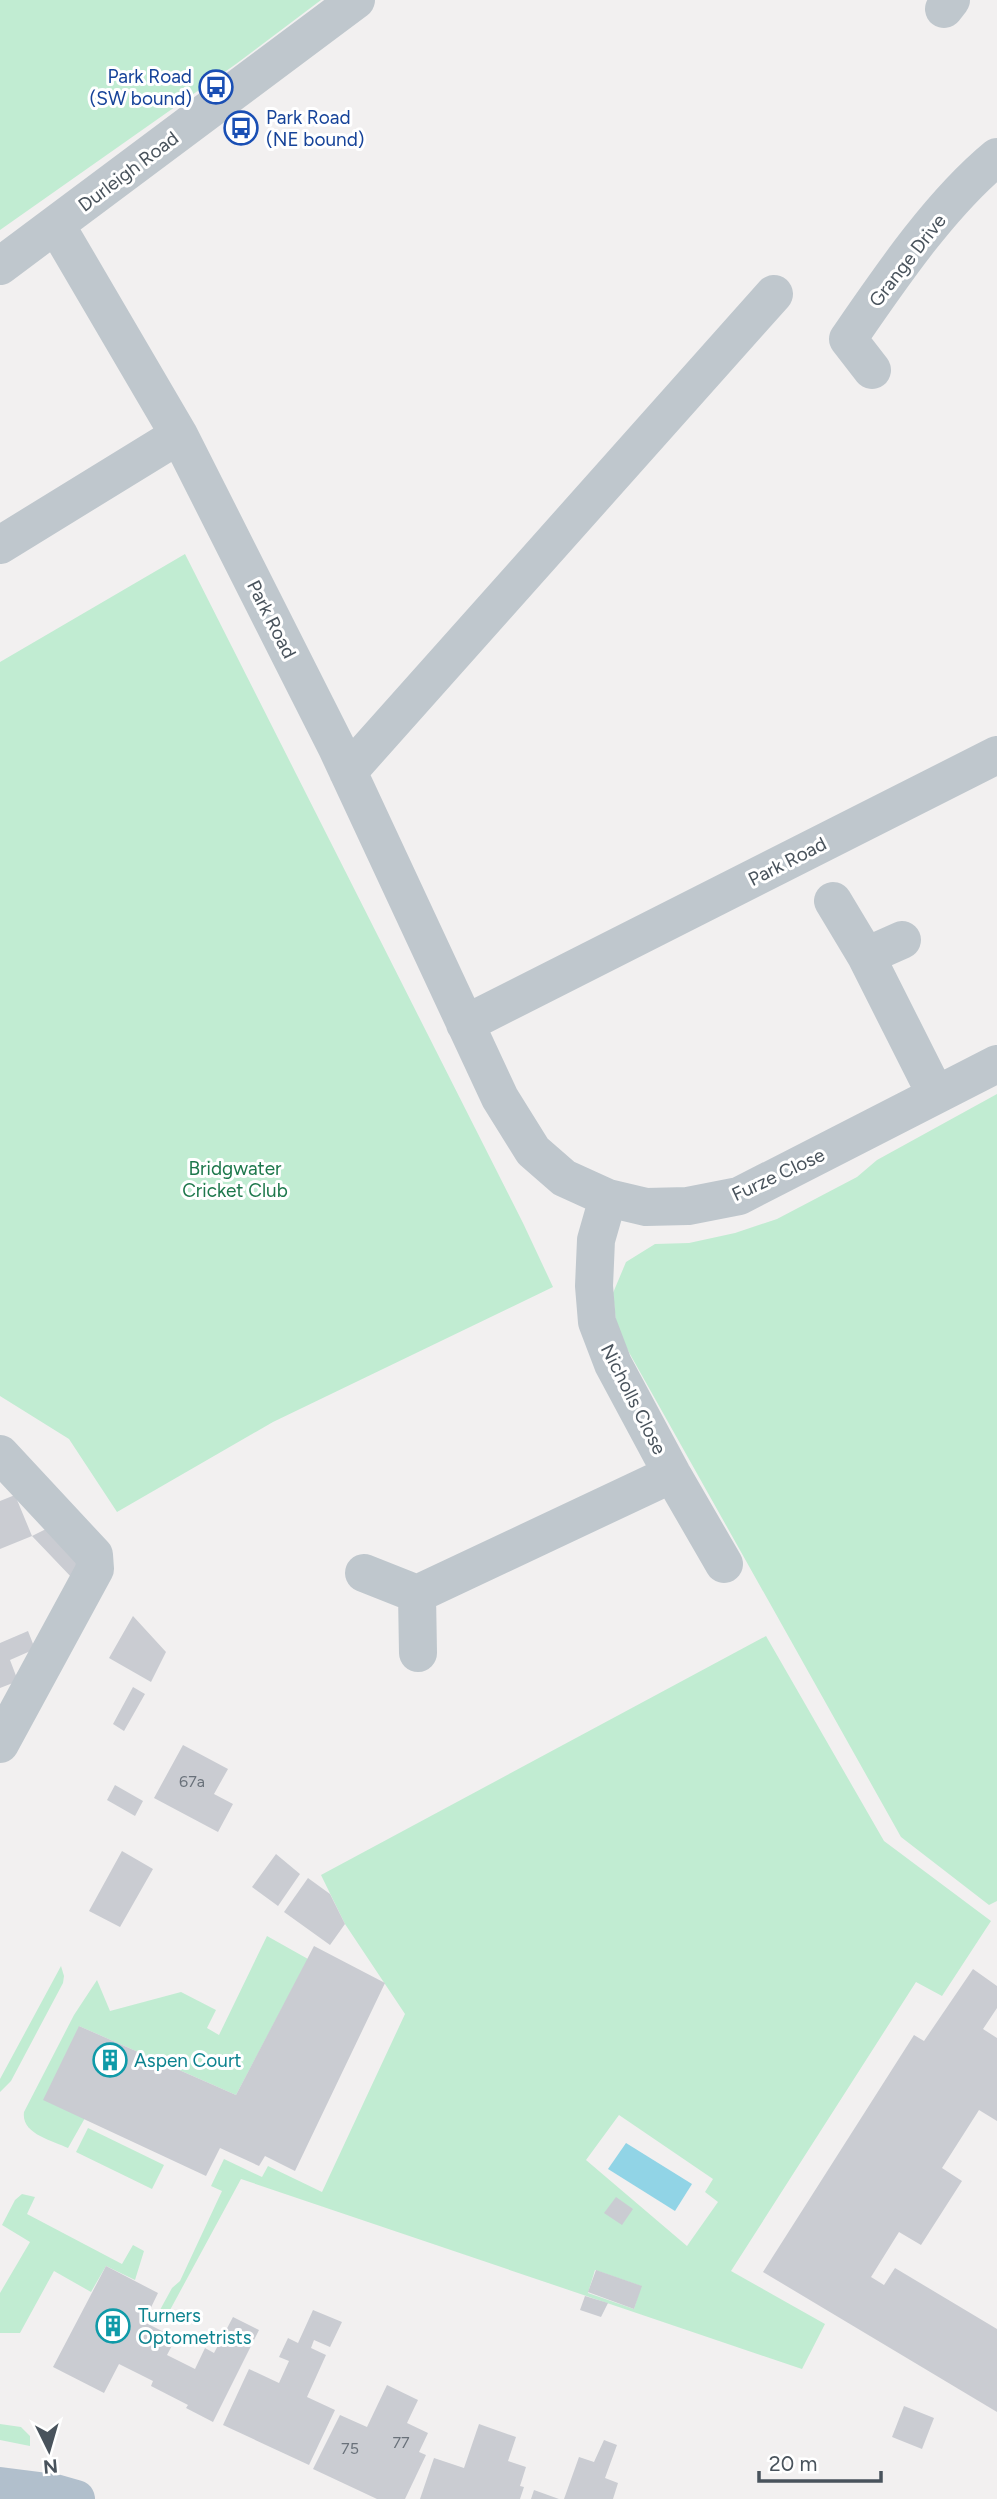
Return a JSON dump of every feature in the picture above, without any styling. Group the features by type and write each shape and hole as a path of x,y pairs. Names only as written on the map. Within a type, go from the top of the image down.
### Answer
{"main road":[{"path":"0,2486 55,2493 76,2499"}],"street":[{"name":"Durleigh Road","path":"0,266 356,0"},
{"name":"Grange Drive","path":"872,370 848,339 886,284 969,181 997,157"},
{"name":"Park Road","path":"56,225 179,435 348,772 500,1098 533,1151 564,1178 608,1198"},
{"path":"348,772 774,294"},
{"path":"0,545 179,435"},
{"name":"Park Road","path":"465,1024 997,755"},
{"path":"833,901 866,956 936,1095"},
{"path":"866,956 902,940"},
{"name":"Furze Close","path":"608,1198 646,1208 688,1206 738,1196 997,1064"},
{"name":"Nicholls Close","path":"608,1198 596,1240 594,1286 597,1322 612,1364 724,1564"},
{"path":"0,1454 94,1555 95,1569 0,1744"},
{"name":"Nicholls Close","path":"417,1594 672,1474"},
{"path":"364,1573 417,1594 418,1653"}],"green space":[{"path":"0,0 321,0 236,64 0,230"},
{"name":"Bridgwater Cricket Club","path":"185,554 553,1287 273,1422 117,1512 69,1439 0,1396 0,662"},
{"path":"997,1094 997,1901 989,1905 901,1837 617,1331 613,1293 626,1262 655,1244 689,1243 735,1233 777,1219 857,1177 877,1160"},
{"path":"766,1636 884,1841 991,1921 942,1996 916,1982 731,2271 825,2324 802,2369 241,2179 163,2323 155,2319 172,2288 180,2281 222,2191 211,2186 224,2159 262,2177 268,2166 322,2192 405,2014 345,1924 321,1875","holes":["619,2115 713,2179 705,2192 718,2202 687,2246 586,2160","595,2270 641,2286 634,2309 588,2293"]},
{"path":"267,1936 308,1959 236,2095 79,2026 85,2118 68,2148 39,2135 27,2126 24,2112 74,2015 97,1980 110,2011 181,1992 216,2010 207,2028 219,2035"},
{"path":"61,1966 63,1983 11,2081 0,2092 0,2079"},
{"path":"88,2128 164,2165 152,2189 76,2152"},
{"path":"22,2194 35,2197 27,2214 122,2264 133,2245 144,2251 135,2280 106,2266 91,2292 54,2271 20,2333 0,2333 0,2293 30,2242 2,2225 15,2200"},
{"path":"0,2424 21,2427 30,2436 30,2446 0,2440"}],"water":[{"path":"626,2143 692,2184 675,2211 608,2169"}],"building":[{"path":"15,1495 32,1536 0,1549 0,1501"},
{"path":"50,1527 85,1561 74,1580 32,1536"},
{"path":"133,1616 166,1652 151,1682 109,1658"},
{"path":"28,1631 35,1649 10,1660 18,1681 0,1688 0,1643"},
{"path":"133,1687 145,1694 124,1731 113,1724"},
{"path":"183,1745 228,1769 214,1794 233,1804 218,1832 154,1798"},
{"path":"115,1785 143,1801 135,1816 107,1800"},
{"path":"122,1851 153,1869 120,1927 89,1911"},
{"path":"276,1854 300,1874 278,1906 252,1887"},
{"path":"308,1878 330,1894 345,1924 330,1945 284,1912"},
{"name":"Aspen Court","path":"314,1946 385,1983 295,2171 265,2156 259,2166 220,2148 206,2176 43,2100 79,2026 236,2095"},
{"path":"973,1969 997,1986 997,2008 983,2029 997,2038 997,2121 979,2110 942,2168 962,2181 921,2245 899,2232 871,2277 884,2285 895,2268 997,2329 997,2412 763,2272 914,2035 924,2041"},
{"path":"616,2197 633,2209 622,2225 604,2213"},
{"path":"106,2266 158,2293 144,2322 176,2338 167,2355 195,2369 205,2348 214,2353 233,2317 259,2330 213,2422 186,2408 188,2405 151,2386 153,2381 119,2364 104,2393 53,2367"},
{"path":"596,2270 642,2286 634,2309 588,2292"},
{"path":"585,2296 608,2303 601,2317 580,2310"},
{"path":"313,2310 342,2322 330,2347 314,2340 311,2348 326,2355 307,2397 335,2410 309,2465 223,2425 249,2369 279,2383 289,2361 279,2357 288,2338 298,2343"},
{"path":"387,2385 418,2400 407,2423 428,2433 419,2452 426,2455 405,2499 377,2499 313,2469 340,2415 367,2427"},
{"path":"904,2406 934,2418 922,2449 892,2437"},
{"path":"479,2424 516,2437 508,2461 526,2467 520,2486 524,2487 520,2499 420,2499 434,2458 464,2468"},
{"path":"604,2440 617,2445 605,2478 618,2483 613,2499 564,2499 579,2457 594,2462"},
{"path":"534,2490 559,2499 531,2499"}],"place":[{"name":"Park Road (SW bound)","path":"216,87"},
{"name":"Park Road (NE bound)","path":"241,128"},
{"name":"Aspen Court","path":"110,2060"},
{"name":"Turners Optometrists","path":"113,2326"}]}
